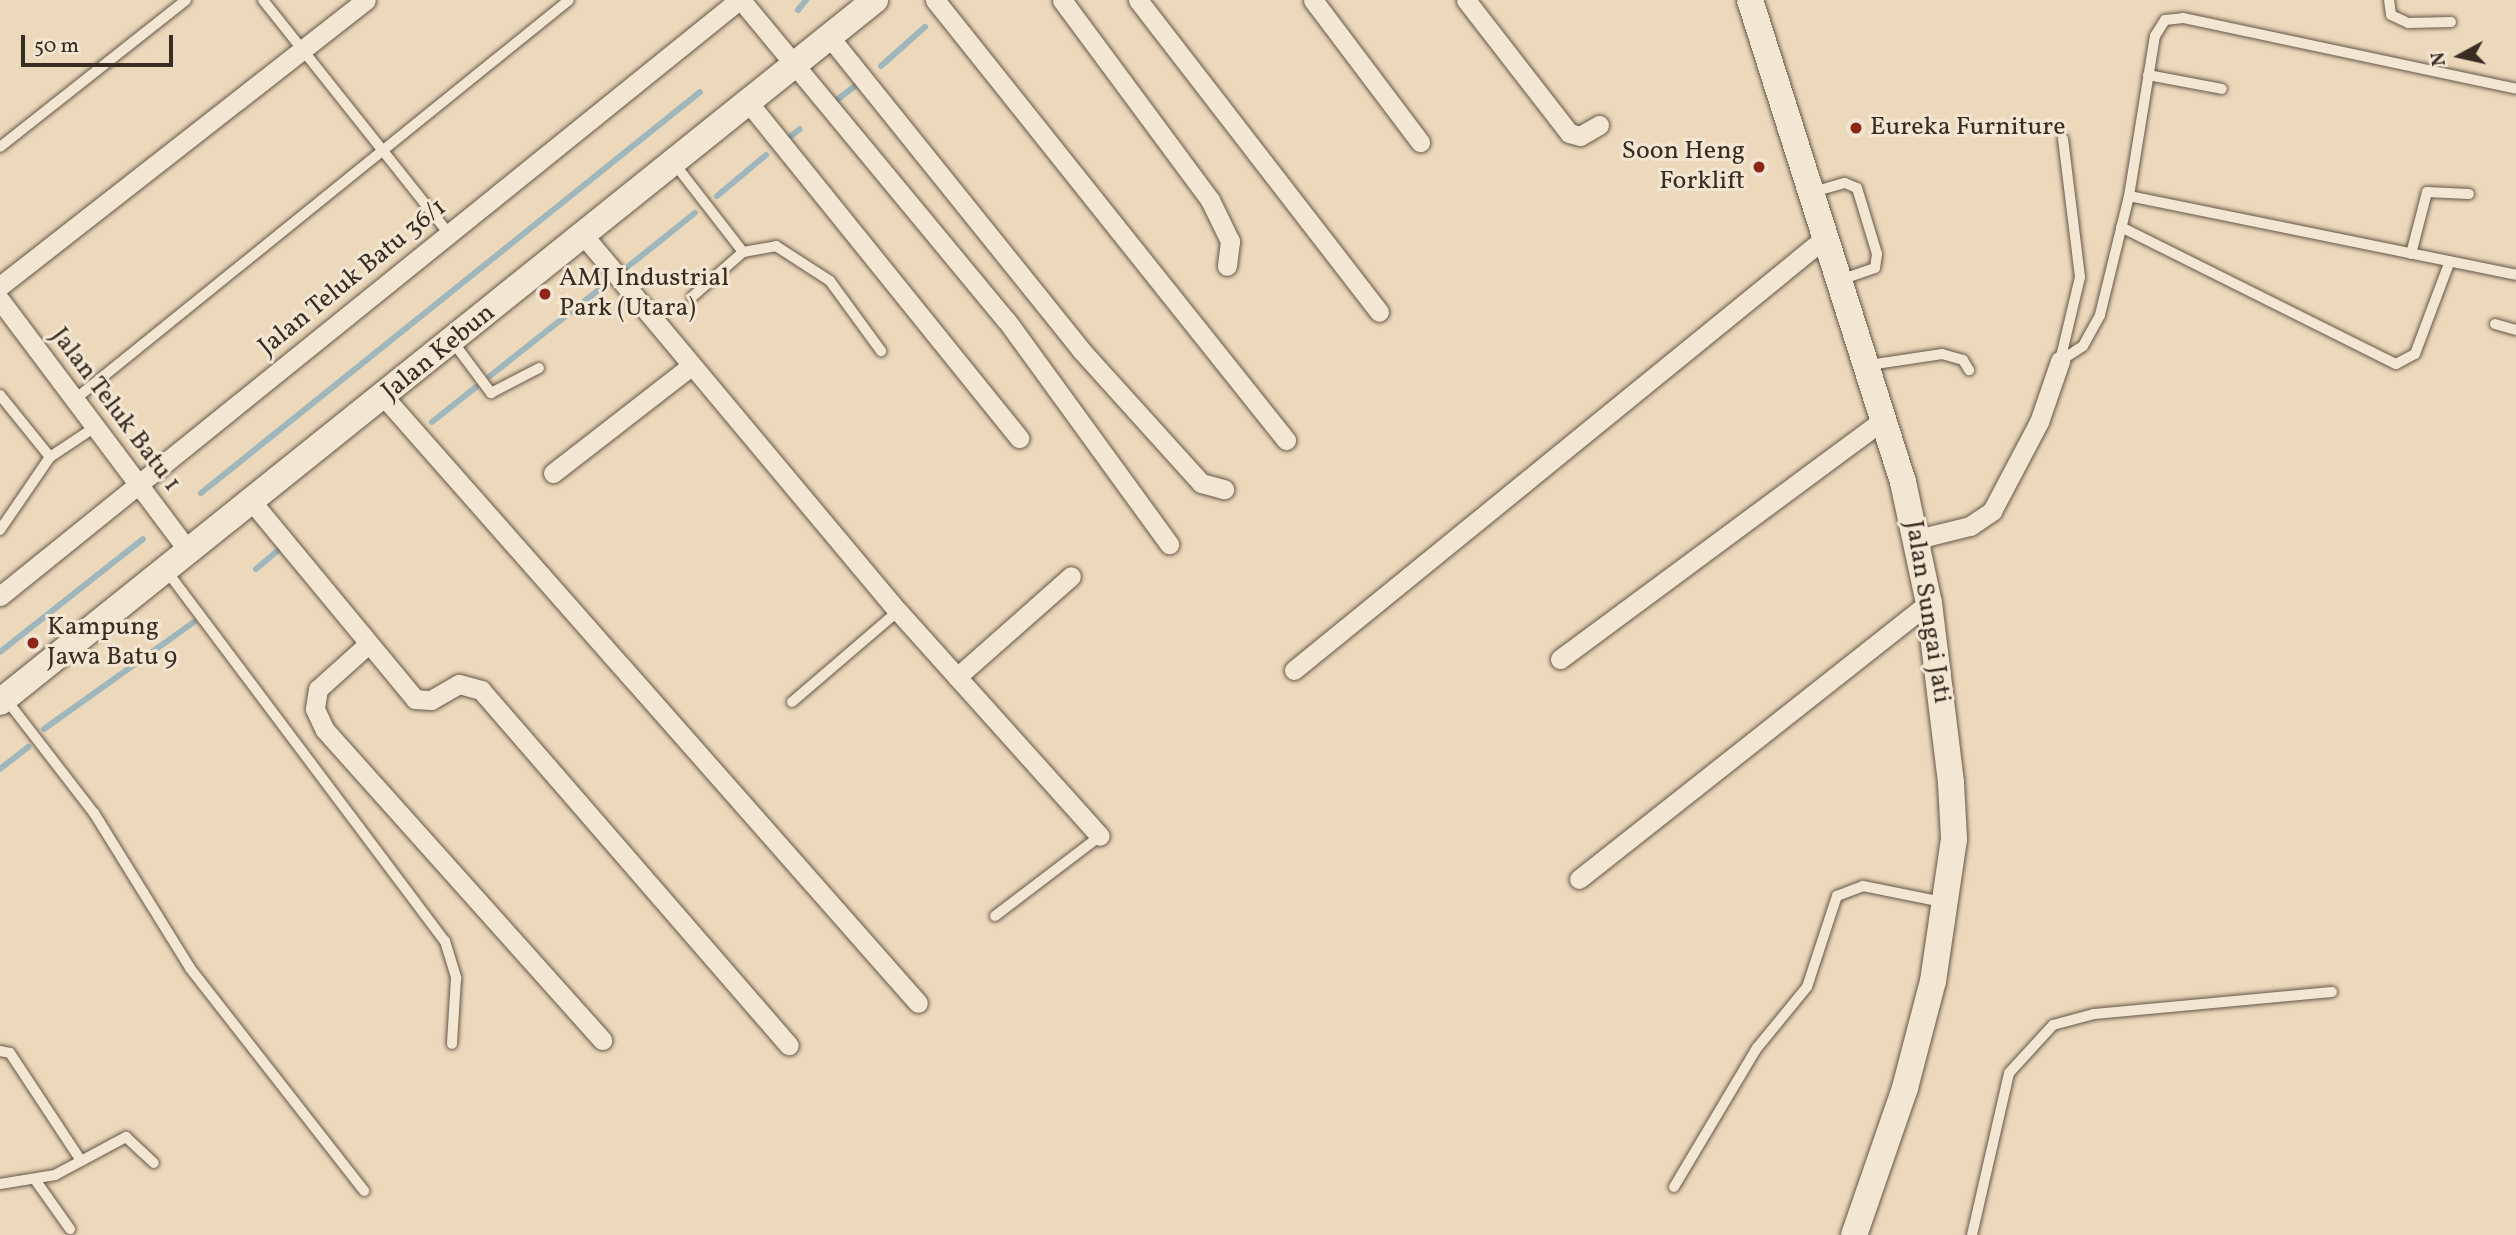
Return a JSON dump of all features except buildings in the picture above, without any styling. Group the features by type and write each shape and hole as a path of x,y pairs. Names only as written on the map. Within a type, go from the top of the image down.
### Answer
{"main road":[{"name":"Jalan Kebun","path":"2,700 385,398 828,35 875,0"},
{"name":"Jalan Sungai Jati","path":"1749,0 1868,365 1917,539 1951,783 1954,839 1946,903 1905,1088 1853,1235"}],"street":[{"path":"0,286 366,0"},
{"path":"740,0 1007,321 1169,544"},
{"name":"Jalan Teluk Batu 36/1","path":"0,596 740,0"},
{"path":"935,0 1286,440"},
{"path":"1062,0 1210,200 1230,241 1227,266"},
{"path":"1138,0 1379,313"},
{"path":"1313,0 1420,142"},
{"path":"1466,0 1569,133 1580,136 1599,125"},
{"path":"828,35 1081,350 1201,483 1224,489"},
{"path":"748,102 1019,438"},
{"path":"583,236 898,611 1100,836"},
{"path":"1294,670 1826,237"},
{"name":"Jalan Teluk Batu 1","path":"0,300 189,551"},
{"path":"1917,539 1970,526 1992,511 2039,422 2060,361"},
{"path":"553,473 691,366"},
{"path":"385,398 918,1003"},
{"path":"1560,659 1884,419"},
{"path":"253,503 366,646 415,699 431,699 458,684 481,690 789,1045"},
{"path":"957,677 1071,576"},
{"path":"1579,879 1928,603"},
{"path":"366,646 318,689 315,709 325,730 602,1040"}],"lane":[{"path":"0,147 186,0"},
{"path":"264,0 449,234"},
{"path":"74,400 380,147 569,0"},
{"path":"2389,0 2391,15 2409,23 2451,22"},
{"path":"2060,361 2092,332 2122,227 2148,75 2165,20 2183,18 2516,89"},
{"path":"2148,75 2222,89"},
{"path":"2060,361 2080,277 2063,139"},
{"path":"674,163 743,253"},
{"path":"1813,192 1845,183 1857,188 1877,254 1875,268 1840,280"},
{"path":"2411,254 2427,192 2469,194"},
{"path":"2129,196 2516,275"},
{"path":"2122,227 2396,364 2415,354 2450,261"},
{"path":"692,297 743,253 776,246 830,281 881,351"},
{"path":"2494,324 2516,330"},
{"path":"453,342 491,393 539,368"},
{"path":"1868,365 1942,354 1963,360 1969,370"},
{"path":"0,395 50,457"},
{"path":"0,530 50,457 95,427"},
{"path":"165,570 445,941 456,978 452,1044"},
{"path":"792,702 898,611"},
{"path":"2,700 93,813 190,968 364,1191"},
{"path":"995,916 1100,836"},
{"path":"1674,1186 1757,1048 1807,986 1838,896 1863,886 1946,903"},
{"path":"1972,1235 2009,1073 2053,1025 2094,1014 2332,992"},
{"path":"0,1051 10,1053 80,1159"},
{"path":"0,1184 36,1181 126,1137 154,1163"},
{"path":"36,1181 70,1229"}],"waterway":[{"path":"798,10 806,0"},
{"path":"881,66 925,27"},
{"path":"834,102 858,84"},
{"path":"201,493 700,92"},
{"path":"791,136 800,129"},
{"path":"717,196 766,155"},
{"path":"620,273 695,213"},
{"path":"490,376 611,280"},
{"path":"432,422 476,387"},
{"path":"0,652 143,539"},
{"path":"256,569 281,548"},
{"path":"44,729 194,622"},
{"path":"0,769 28,747"}],"place":[{"name":"Eureka Furniture","path":"1856,128"},
{"name":"Soon Heng Forklift","path":"1759,167"},
{"name":"AMJ Industrial Park (Utara)","path":"545,294"},
{"name":"Kampung Jawa Batu 9","path":"33,643"}]}
